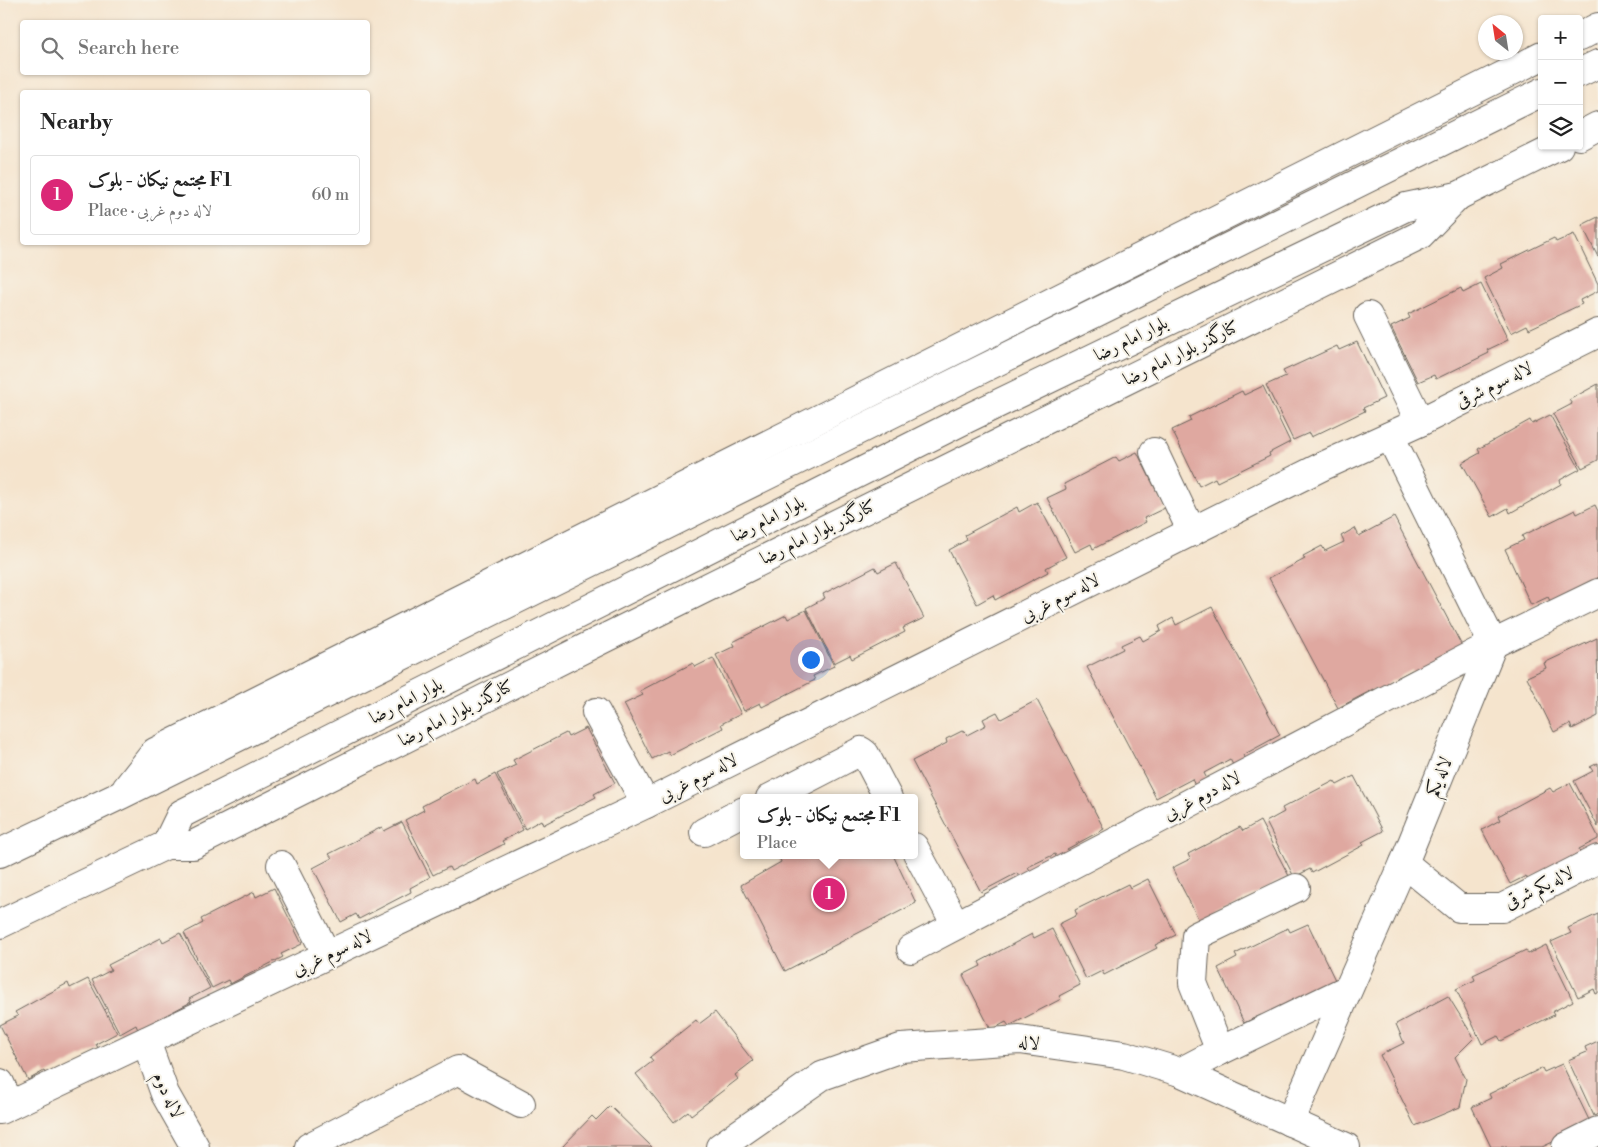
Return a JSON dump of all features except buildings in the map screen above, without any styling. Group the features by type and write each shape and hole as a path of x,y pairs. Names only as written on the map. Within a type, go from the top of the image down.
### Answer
{"street":[{"path":"1583,35 1598,27"},
{"path":"121,795 155,752 1538,58"},
{"path":"1583,72 1598,64"},
{"path":"0,853 121,795 1538,94"},
{"path":"1583,134 1598,126"},
{"name":"بلوار امام رضا","path":"166,845 181,814 955,424 1406,207 1458,196 1550,150"},
{"name":"کنارگذر بلوار امام رضا","path":"166,845 193,845 605,638 1420,235 1458,196"},
{"path":"1368,316 1420,422"},
{"name":"لاله سوم شرقی","path":"1390,436 1598,333"},
{"path":"1390,436 1493,644"},
{"name":"لاله سوم غربی","path":"3,1099 146,1041 646,804 1324,466 1390,436"},
{"path":"1154,452 1192,532"},
{"name":"لاله دوم غربی","path":"911,949 1493,644 1598,592"},
{"name":"لاله یکم","path":"1290,1122 1404,863 1493,644"},
{"path":"596,712 646,804"},
{"path":"778,794 861,751 865,754 886,794"},
{"path":"704,832 740,813"},
{"path":"0,924 166,845"},
{"path":"918,854 956,925"},
{"name":"لاله یکم شرقی","path":"1404,863 1459,908 1502,908 1598,859"},
{"path":"281,865 327,955"},
{"path":"1220,1051 1193,983 1196,936 1296,888"},
{"path":"1180,1072 1348,989"},
{"name":"لاله","path":"720,1147 822,1076 901,1048 1020,1040 1124,1055 1180,1072 1346,1147"},
{"name":"لاله دوم","path":"146,1041 165,1094 195,1147"},
{"path":"309,1147 458,1070 521,1104"},
{"path":"1566,1147 1598,1132"}],"place":[{"name":"مجتمع نیکان - بلوک F1","path":"829,894"}]}
